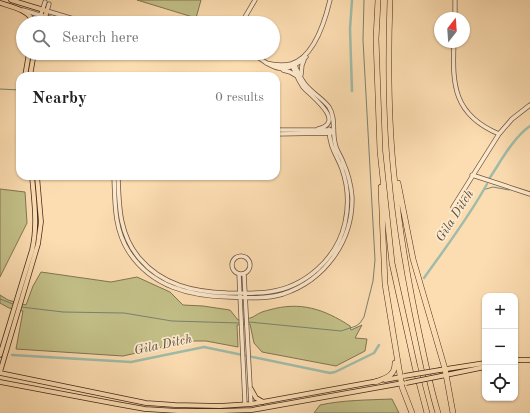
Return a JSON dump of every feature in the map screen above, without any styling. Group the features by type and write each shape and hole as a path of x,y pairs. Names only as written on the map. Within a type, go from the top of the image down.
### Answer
{"highway":[{"path":"378,0 376,39 382,240 385,284 394,348 412,413"},
{"path":"390,0 389,93 400,228 416,322 438,413"},
{"path":"380,151 392,263 415,367 427,413"},
{"path":"393,156 413,259 443,369 453,413"},
{"path":"375,382 387,377 394,371 394,348"}],"main road":[{"path":"11,0 45,10 43,16"},
{"path":"0,3 20,9 30,16"},
{"path":"25,72 27,60"},
{"path":"31,72 33,60"},
{"path":"32,180 36,216 35,236 0,372 146,402 205,406 251,404 443,369 482,363"},
{"path":"18,304 37,251 40,234 37,180"},
{"path":"0,355 17,310"},
{"path":"518,360 530,360"},
{"path":"0,382 145,408 178,411 245,412 444,376 482,368"},
{"path":"251,389 256,398 263,402"},
{"path":"245,404 245,412"},
{"path":"251,404 252,411"}],"street":[{"path":"245,16 255,0"},
{"path":"266,63 294,65 318,37 330,0"},
{"path":"455,0 455,12"},
{"path":"47,3 45,10 64,16"},
{"path":"20,9 43,16"},
{"path":"246,16 248,11"},
{"path":"304,83 301,69 310,48"},
{"path":"454,48 454,80 462,104 473,118 482,126 498,134"},
{"path":"280,69 294,65 306,57"},
{"path":"262,60 290,72 298,78"},
{"path":"294,65 298,78 304,88 322,105 328,113 329,122 325,126 318,129"},
{"path":"245,295 254,298 269,297 283,294 295,289 330,262 344,239 348,226 350,183 335,144 332,131 332,114 329,108 304,83 294,65"},
{"path":"452,207 498,134 512,119 530,105"},
{"path":"280,130 318,129 332,131"},
{"path":"280,134 332,131"},
{"path":"472,175 529,192"},
{"path":"114,180 116,214 119,230 129,251 141,266 156,280 180,291 245,295 281,290 313,276"},
{"path":"118,180 122,226 133,251 148,268 163,279 198,293"},
{"path":"241,274 248,271 250,265 247,259 242,257 236,258 232,263 233,269 241,274 245,295 251,404"},
{"path":"241,274 240,295 245,404"},
{"path":"246,319 248,314 248,302 254,298"}],"shaded area":[{"path":"137,0 201,0 197,16 189,16"},
{"path":"0,189 25,192 27,223 0,277"},
{"path":"41,272 111,282 137,277 170,292 183,305 230,310 238,320 251,318 262,312 280,307 291,306 311,308 331,315 350,326 351,330 362,325 355,338 367,339 365,351 336,366 262,352 254,343 250,324 237,325 238,347 206,341 190,341 123,356 16,349 23,311 9,308 0,303 0,295 8,300 26,305 33,286"},
{"path":"392,399 399,413 314,413 320,405 329,403 356,400"}],"waterway":[{"path":"352,0 350,29 352,91"},
{"path":"249,322 341,331 356,326 364,317 373,281 375,260 363,40 364,0"},
{"path":"0,89 16,90"},
{"name":"Gila Ditch","path":"489,179 513,143 530,126"},
{"name":"Gila Ditch","path":"424,278 465,220 487,184"},
{"path":"484,189 493,187 509,190"},
{"path":"0,299 13,304"},
{"path":"21,307 63,312 124,313 172,321 239,323"},
{"name":"Gila Ditch","path":"12,355 131,362 204,347 330,373 374,353 379,345"}]}
